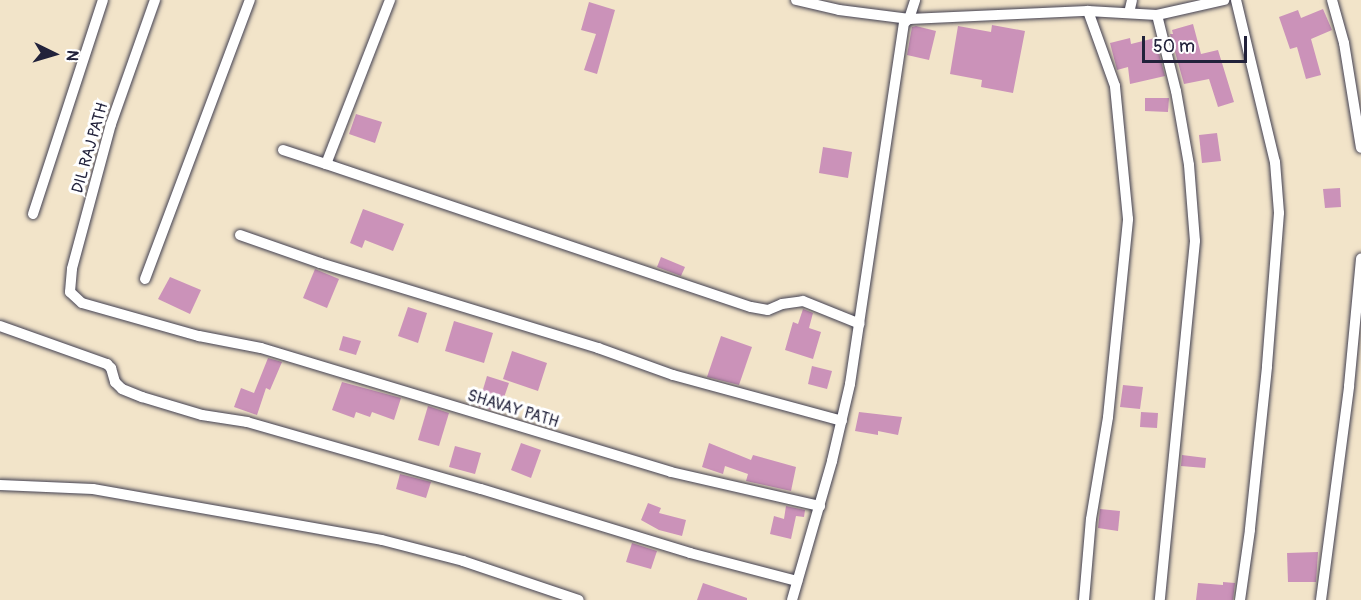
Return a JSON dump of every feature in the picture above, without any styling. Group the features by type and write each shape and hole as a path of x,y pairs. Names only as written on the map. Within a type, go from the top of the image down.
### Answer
{"street":[{"path":"33,214 103,0"},
{"name":"DIL RAJ PATH","path":"82,303 70,292 72,269 111,123 155,0"},
{"path":"145,279 250,0"},
{"path":"326,164 390,0"},
{"path":"796,0 839,10 909,19 1088,11 1157,15 1224,0"},
{"path":"792,600 842,421 860,324 904,22 909,19 915,0"},
{"path":"1130,14 1132,0"},
{"path":"1236,0 1275,162 1279,213 1267,367 1250,530 1240,600"},
{"path":"1332,0 1344,43 1361,148"},
{"path":"1084,600 1091,519 1108,417 1128,219 1115,86 1088,11"},
{"path":"1157,15 1180,112 1188,165 1195,241 1160,600"},
{"path":"283,150 751,307 768,310 782,304 802,301 860,324"},
{"path":"240,235 320,263 598,348 673,375 842,421"},
{"path":"1321,600 1349,386 1361,259"},
{"name":"SHAVAY PATH","path":"82,303 199,336 261,348 671,472 820,506"},
{"path":"0,326 107,364 115,382 122,389 142,397 202,415 248,422 482,489 690,554 797,581"},
{"path":"0,485 93,489 382,540 463,561 579,600"}],"building":[{"path":"589,2 615,10 597,74 584,70 596,34 581,30"},
{"path":"1323,9 1332,30 1311,39 1321,75 1306,79 1297,47 1290,49 1279,17 1298,10 1301,18"},
{"path":"1193,24 1201,54 1218,50 1234,102 1218,107 1209,79 1184,84 1170,34 1173,34 1172,30"},
{"path":"992,25 1025,31 1013,93 981,87 982,80 950,74 958,26 991,32"},
{"path":"912,27 936,31 929,60 907,55"},
{"path":"1130,38 1131,44 1155,38 1165,76 1130,84 1128,67 1117,70 1110,43"},
{"path":"1145,98 1169,98 1168,112 1145,111"},
{"path":"356,114 382,122 375,143 349,134"},
{"path":"1217,133 1221,161 1202,163 1199,135"},
{"path":"823,147 852,152 848,178 819,173"},
{"path":"1340,188 1341,207 1325,208 1323,189"},
{"path":"363,209 404,224 393,251 365,240 362,248 350,243"},
{"path":"661,257 685,267 681,276 657,267"},
{"path":"315,269 339,279 327,308 303,298"},
{"path":"170,277 201,290 190,314 158,299"},
{"path":"408,307 427,313 418,343 398,336"},
{"path":"803,309 813,313 809,328 821,332 813,359 785,350 793,322 798,324"},
{"path":"454,321 493,333 484,363 445,351"},
{"path":"343,336 361,341 356,355 339,350"},
{"path":"721,336 752,347 739,385 707,377"},
{"path":"512,351 547,363 538,391 503,379"},
{"path":"268,358 282,362 270,390 266,388 257,415 234,407 241,388 254,393"},
{"path":"812,366 832,371 827,389 808,384"},
{"path":"487,376 509,383 499,412 478,406"},
{"path":"342,382 401,398 394,420 372,412 370,417 356,412 354,418 332,410"},
{"path":"1123,385 1143,387 1140,409 1120,407"},
{"path":"428,406 449,413 439,446 418,440"},
{"path":"859,412 902,417 898,435 878,431 878,435 855,431"},
{"path":"1141,412 1158,413 1157,428 1140,427"},
{"path":"521,443 541,450 531,478 511,470"},
{"path":"709,443 751,460 753,455 796,467 791,491 746,481 748,474 725,466 723,474 702,467"},
{"path":"455,446 481,453 475,474 449,467"},
{"path":"1182,455 1206,458 1205,468 1181,466"},
{"path":"400,474 431,482 426,498 396,489"},
{"path":"648,503 661,508 659,513 686,520 682,536 659,530 641,520"},
{"path":"786,506 805,510 804,517 796,516 791,539 770,534 774,516 784,519"},
{"path":"1100,509 1120,511 1118,531 1098,528"},
{"path":"632,543 657,551 651,569 626,562"},
{"path":"1318,552 1316,582 1288,582 1287,553"},
{"path":"1223,582 1235,583 1233,600 1196,600 1198,583 1223,585"},
{"path":"703,583 747,598 747,600 697,600"}]}
